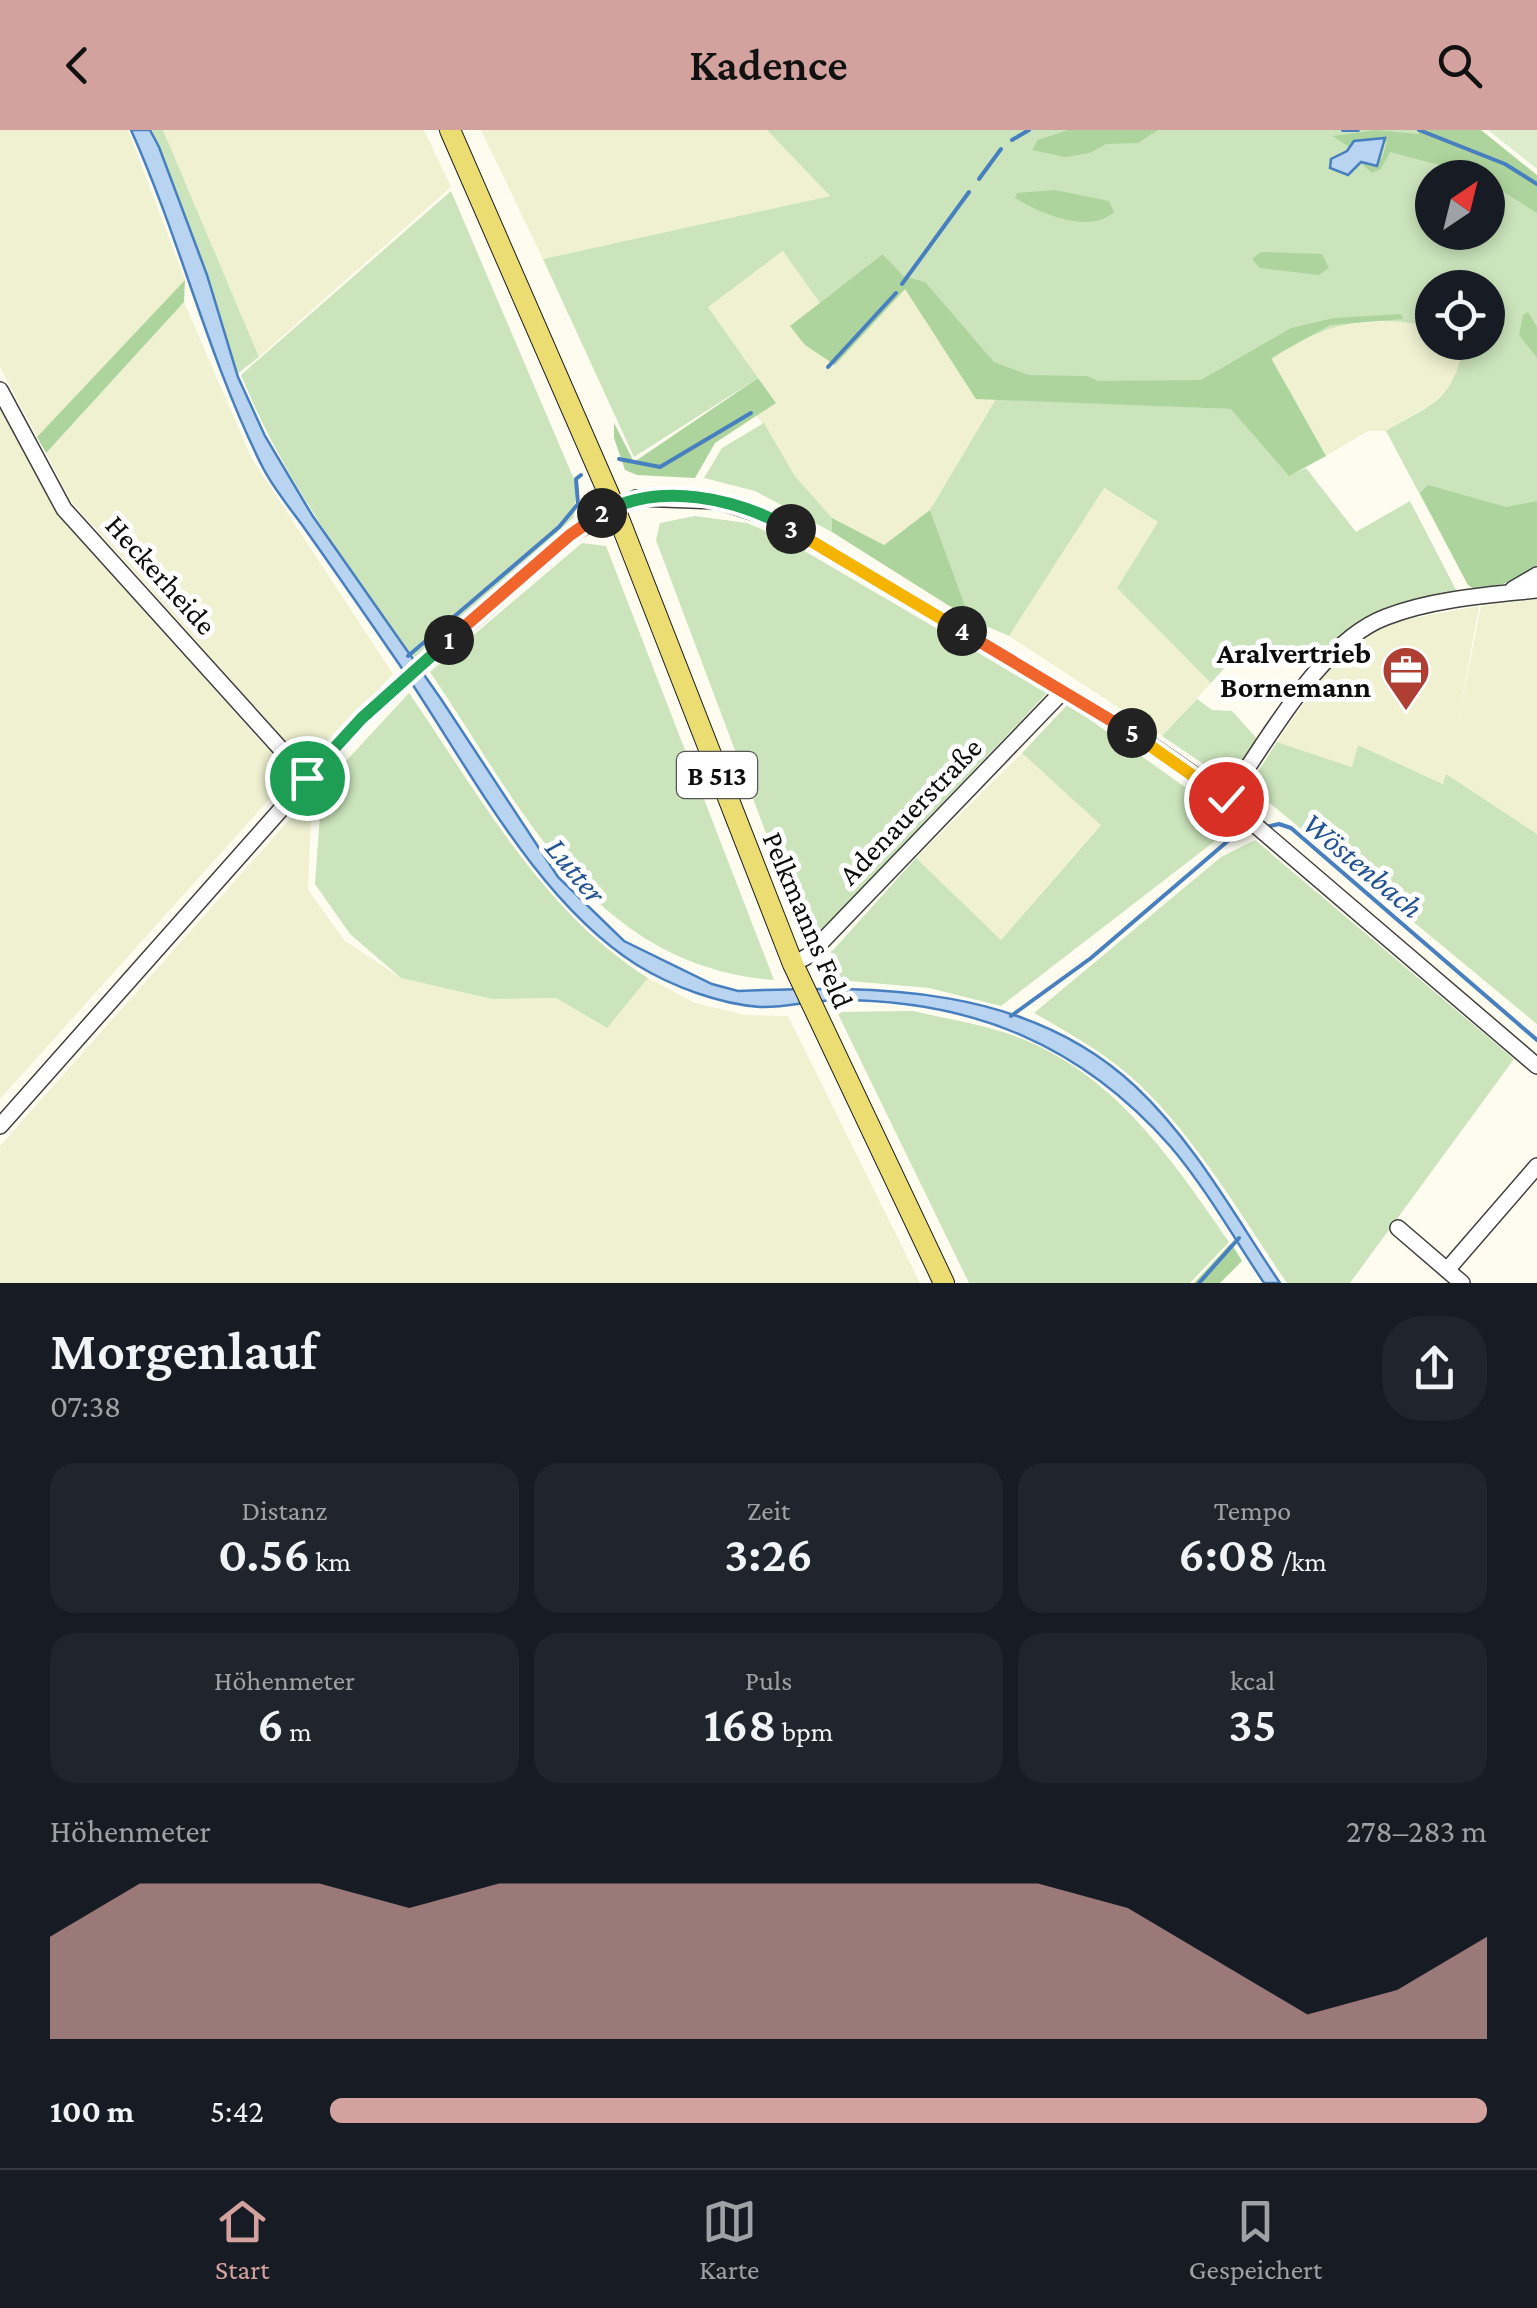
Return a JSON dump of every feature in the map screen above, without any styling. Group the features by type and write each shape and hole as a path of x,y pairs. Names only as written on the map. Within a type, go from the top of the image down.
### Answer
{"main road":[{"name":"Pelkmanns Feld","path":"450,130 614,506 796,972 944,1283"}],"street":[{"name":"Heckerheide","path":"0,390 64,509 307,778"},
{"path":"0,1126 307,778 396,686 570,535 614,506 636,498 696,498 745,508 774,519 1153,746 1226,799 1537,1066"},
{"path":"1505,593 1537,576"},
{"path":"1226,799 1314,676 1357,633 1409,609 1537,590"},
{"name":"Adenauerstraße","path":"796,972 1063,691"},
{"path":"1448,1270 1537,1166"},
{"path":"1398,1228 1462,1283"}],"green space":[{"path":"0,130 128,130 185,280 37,437 0,367"},
{"path":"152,130 163,130 259,357 237,374 208,274"},
{"path":"163,130 424,130 451,187 259,357"},
{"path":"481,130 767,130 830,196 543,259"},
{"path":"767,130 1421,130 1419,133 1479,160 1415,160 1415,250 1505,250 1505,172 1537,186 1537,566 1506,583 1468,585 1386,431 1439,398 1460,360 1505,360 1505,270 1415,270 1415,324 1375,321 1326,330 1282,353 1237,388 979,391 884,254 820,303 783,251 708,307 758,378 634,457 543,259 830,196"},
{"path":"1068,130 1158,130 1138,143 1106,144 1090,153 1065,157 1032,150 1038,140"},
{"path":"1376,130 1418,134 1421,130 1481,130 1537,175 1537,213 1505,193 1505,160 1420,160 1390,152 1381,169 1372,173 1361,163 1372,166 1382,158 1387,142 1354,141 1350,148 1333,136"},
{"path":"1488,130 1537,130 1537,169"},
{"path":"1055,190 1109,201 1114,212 1104,219 1078,222 1050,215 1015,198 1017,193"},
{"path":"451,191 576,484 574,517 416,661 298,488 241,375"},
{"path":"784,251 820,303 791,326 905,288 976,398 996,399 930,510 883,545 832,518 794,475 756,414 775,402 708,307"},
{"path":"1261,252 1322,254 1329,268 1319,275 1260,268 1252,259"},
{"path":"883,254 903,276 925,282 994,362 1029,375 1087,376 1098,381 1201,380 1291,328 1334,318 1401,314 1403,319 1330,325 1271,358 1326,456 1289,476 1231,409 976,399 905,289 835,365 805,345 790,326"},
{"path":"185,280 184,302 46,453 37,437"},
{"path":"184,302 252,459 393,674 311,762 299,756 70,500 46,453"},
{"path":"1528,312 1537,327 1537,358 1519,335 1523,315"},
{"path":"1402,320 1415,323 1415,360 1461,360 1457,381 1431,404 1386,431 1368,431 1326,456 1270,358 1330,325"},
{"path":"758,378 776,403 715,443 695,478 637,475 625,470 614,438 614,423 634,462"},
{"path":"996,399 1232,409 1289,475 1306,468 1356,532 1410,501 1456,590 1379,611 1354,626 1310,672 1288,647 1238,653 1211,683 1117,588 1158,522 1104,488 1009,636 970,619 930,510"},
{"path":"0,403 60,517 291,775 0,1099"},
{"path":"764,423 794,475 832,518 832,532 755,491 704,478 722,448"},
{"path":"1428,485 1506,507 1537,501 1537,566 1506,583 1477,591 1468,585 1420,493"},
{"path":"1103,488 1158,522 1117,588 1211,683 1162,736 1009,636"},
{"path":"930,510 970,619 832,532 832,518 884,545"},
{"path":"695,516 747,523 784,539 1047,693 808,945 656,540 660,523"},
{"path":"582,543 606,546 774,980 711,968 656,945 609,912 568,871 531,825 430,672"},
{"path":"1537,599 1537,834 1447,775 1444,784 1358,745 1352,767 1277,742 1327,670 1381,624 1479,606 1457,727 1481,606"},
{"path":"409,693 487,810 544,885 610,951 648,978 607,1028 556,998 492,999 401,978 350,934 315,884 322,787"},
{"path":"1197,699 1212,710 1232,711 1260,742 1227,780 1162,736"},
{"path":"1068,704 1237,824 1001,1006 929,988 827,979 826,958 916,858 1001,940 1101,825 1022,753"},
{"path":"1277,742 1352,767 1358,745 1443,784 1446,774 1537,834 1537,1024 1249,786"},
{"path":"1022,753 1101,824 1001,940 916,858"},
{"path":"312,794 308,890 345,941 401,978 492,999 556,998 606,1028 648,978 695,1003 745,1015 788,1016 920,1283 0,1283 0,1146"},
{"path":"1255,840 1514,1059 1350,1283 1287,1283 1218,1180 1162,1108 1116,1065 1034,1013 1221,857"},
{"path":"913,1011 1003,1032 1041,1047 1075,1067 1105,1090 1159,1146 1229,1242 1190,1283 969,1283 837,1012"},
{"path":"1231,1243 1242,1261 1220,1283 1194,1283"}],"water":[{"path":"131,130 150,130 159,147 207,275 238,377 265,436 312,515 441,699 558,877 624,941 712,984 738,991 843,989 948,998 999,1010 1047,1028 1093,1053 1135,1086 1176,1131 1280,1283 1264,1283 1170,1146 1136,1111 1061,1055 1021,1035 934,1009 838,1000 760,1007 712,998 637,965 563,902 500,821 390,651 265,473 225,382"},
{"path":"1385,138 1377,166 1361,162 1348,175 1330,168 1331,159 1347,151 1354,141"}],"waterway":[{"path":"1012,140 1029,130"},
{"path":"1343,130 1358,130"},
{"path":"1419,130 1505,164 1537,184"},
{"path":"979,179 1001,149"},
{"path":"902,284 969,192"},
{"path":"828,367 896,293"},
{"path":"619,459 660,467 751,413"},
{"path":"408,656 559,527 578,504 576,479 581,475"},
{"name":"Wöstenbach","path":"1266,827 1279,824 1291,828 1537,1040"},
{"name":"Wöstenbach","path":"1011,1016 1091,958 1229,840 1252,831"},
{"path":"1199,1283 1239,1238"}],"place":[{"name":"Aralvertrieb Bornemann","path":"1406,712"}],"route":[{"path":"307,778 396,686 570,535 614,506 636,498 669,496 718,501 774,519 1138,736 1226,799"}],"water label":[{"name":"Lutter","path":"576,870"}]}
